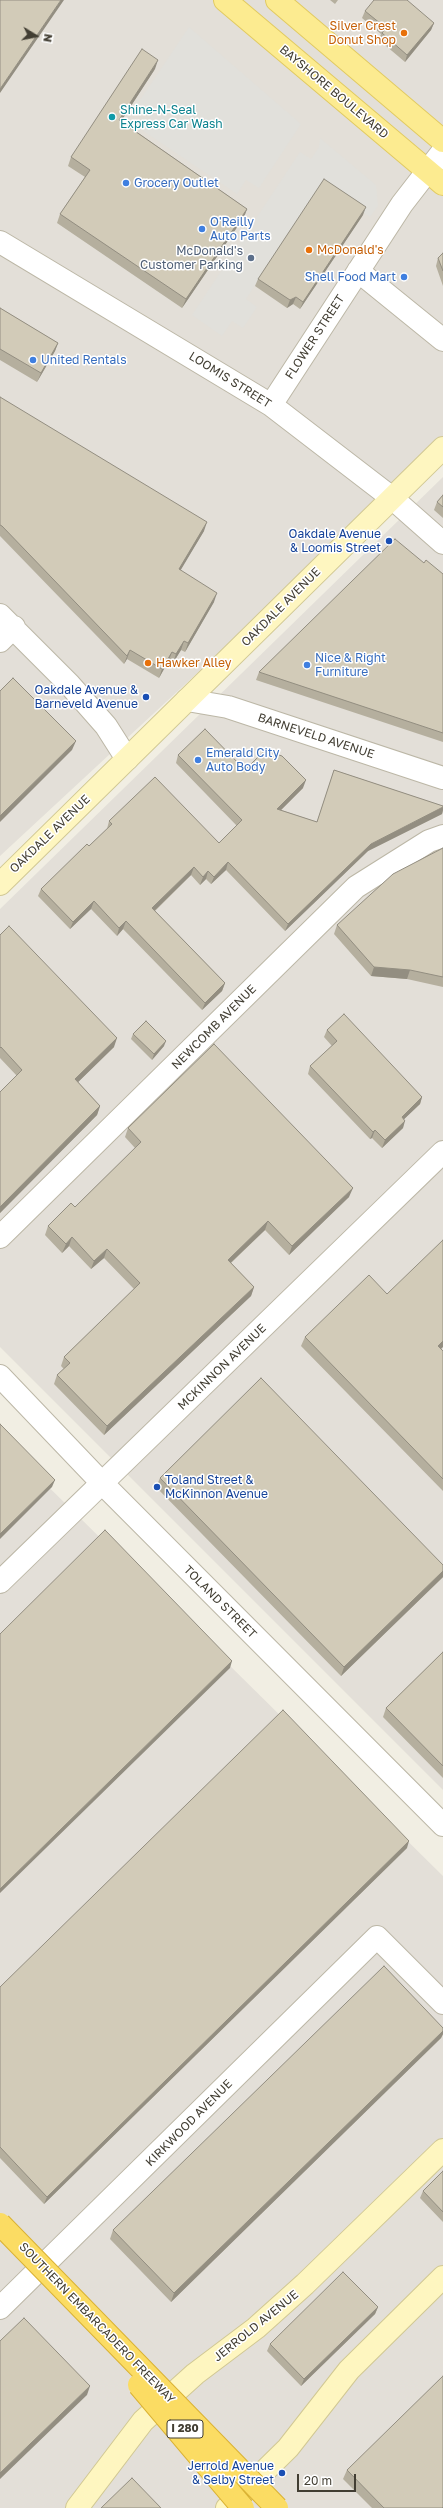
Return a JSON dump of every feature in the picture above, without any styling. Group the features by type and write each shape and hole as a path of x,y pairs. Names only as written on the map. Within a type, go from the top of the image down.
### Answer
{"highway":[{"name":"SOUTHERN EMBARCADERO FREEWAY","path":"0,2226 277,2508"},
{"name":"SOUTHERN EMBARCADERO FREEWAY","path":"0,2239 262,2508"},
{"path":"108,2350 243,2508"}],"main road":[{"name":"BAYSHORE BOULEVARD","path":"225,0 435,178"},
{"path":"277,0 443,141"}],"street":[{"name":"FLOWER STREET","path":"271,405 358,271 435,178 443,151"},
{"name":"LOOMIS STREET","path":"0,242 271,405 392,498 443,543"},
{"path":"358,271 443,340"},
{"name":"OAKDALE AVENUE","path":"0,884 443,448"},
{"path":"5,628 106,726 127,760"},
{"name":"BARNEVELD AVENUE","path":"187,700 228,707 443,778"},
{"name":"NEWCOMB AVENUE","path":"0,1237 356,887 429,841 443,836"},
{"name":"MCKINNON AVENUE","path":"0,1582 443,1152"},
{"name":"TOLAND STREET","path":"0,1376 102,1483 443,1825"},
{"name":"KIRKWOOD AVENUE","path":"0,2308 377,1937 443,2003"},
{"name":"JERROLD AVENUE","path":"77,2508 143,2421 195,2374 256,2328 306,2284 443,2150"},
{"path":"0,2226 20,2248"},
{"path":"227,2508 288,2448 349,2370 443,2277"},
{"path":"62,2290 277,2508"}],"shaded area":[{"path":"0,0 443,0 443,445 0,856"},
{"path":"189,27 301,124 259,188 246,180 237,194 142,130 151,116 136,106"},
{"name":"McDonald's Customer Parking","path":"320,138 376,185 378,206 370,217 321,184 246,299 257,307 243,328 232,321 222,336 192,315 300,152 311,159 319,147"},
{"path":"443,477 443,1790 0,1347 0,909"},
{"path":"0,1439 443,1876 443,2508 0,2508"}],"building":[{"path":"0,0 61,0 0,89"},
{"name":"Silver Crest Donut Shop","path":"374,0 407,0 434,23 407,55 382,33 386,28 365,11"},
{"path":"142,49 158,60 119,120 247,209 186,299 60,214 90,170 71,157"},
{"name":"McDonald's","path":"324,179 366,207 303,302 296,297 290,300 258,279"},
{"path":"443,253 443,271 438,258"},
{"path":"0,308 58,343 41,373 0,349"},
{"path":"0,397 207,522 179,569 217,593 188,643 184,641 176,654 172,652 162,669 130,650 127,656 0,525"},
{"path":"443,495 443,507 437,502"},
{"path":"395,539 424,563 426,560 443,574 443,733 259,672"},
{"path":"13,678 76,741 0,816 0,691"},
{"path":"205,729 245,770 265,750 282,756 306,780 277,809 317,822 334,770 443,807 371,844 288,924 228,862 214,877 208,871 203,877 194,867 152,908 225,983 205,1003 126,921 119,928 94,901 73,922 41,889 87,844 89,846 112,824 109,821 155,777 219,843 242,820 178,755"},
{"path":"443,848 443,977 410,970 374,967 337,925 393,874"},
{"path":"9,926 117,1038 75,1079 100,1106 0,1207 0,1092 22,1070 1,1047 0,1048 0,935"},
{"path":"344,1014 422,1097 402,1117 405,1121 385,1140 375,1130 373,1132 310,1066 337,1041 327,1030"},
{"path":"146,1021 166,1041 154,1054 133,1034"},
{"path":"214,1044 353,1188 292,1246 268,1221 228,1260 254,1287 107,1426 57,1375 70,1363 64,1357 140,1283 107,1249 94,1261 72,1237 66,1244 48,1226 71,1203 75,1207 141,1142 128,1128"},
{"path":"443,1240 443,1341 438,1346 443,1351 443,1479 305,1337 369,1275 387,1294"},
{"path":"261,1378 443,1565 443,1571 344,1667 160,1478"},
{"path":"0,1424 55,1480 0,1534"},
{"path":"105,1530 232,1661 0,1889 0,1634"},
{"path":"443,1652 443,1766 386,1708"},
{"path":"283,1710 409,1841 47,2197 0,2147 0,1987"},
{"path":"384,1966 443,2028 443,2031 174,2293 113,2230"},
{"path":"443,2171 443,2212 423,2191"},
{"path":"343,2272 378,2307 304,2379 270,2344"},
{"path":"24,2318 90,2386 0,2473 0,2341"},
{"path":"443,2376 443,2507 384,2508 347,2470"},
{"path":"132,2478 161,2508 101,2508"}],"place":[{"name":"Silver Crest Donut Shop","path":"404,33"},
{"name":"Shine-N-Seal Express Car Wash","path":"112,117"},
{"name":"Grocery Outlet","path":"126,183"},
{"name":"O'Reilly Auto Parts","path":"202,229"},
{"name":"McDonald's","path":"309,250"},
{"name":"McDonald's Customer Parking","path":"251,258"},
{"name":"Shell Food Mart","path":"404,277"},
{"name":"United Rentals","path":"33,360"},
{"name":"Oakdale Avenue & Loomis Street","path":"389,541"},
{"name":"Hawker Alley","path":"148,663"},
{"name":"Nice & Right Furniture","path":"307,665"},
{"name":"Oakdale Avenue & Barneveld Avenue","path":"146,697"},
{"name":"Emerald City Auto Body","path":"198,760"},
{"name":"Toland Street & McKinnon Avenue","path":"157,1487"},
{"name":"Jerrold Avenue & Selby Street","path":"282,2473"}]}
